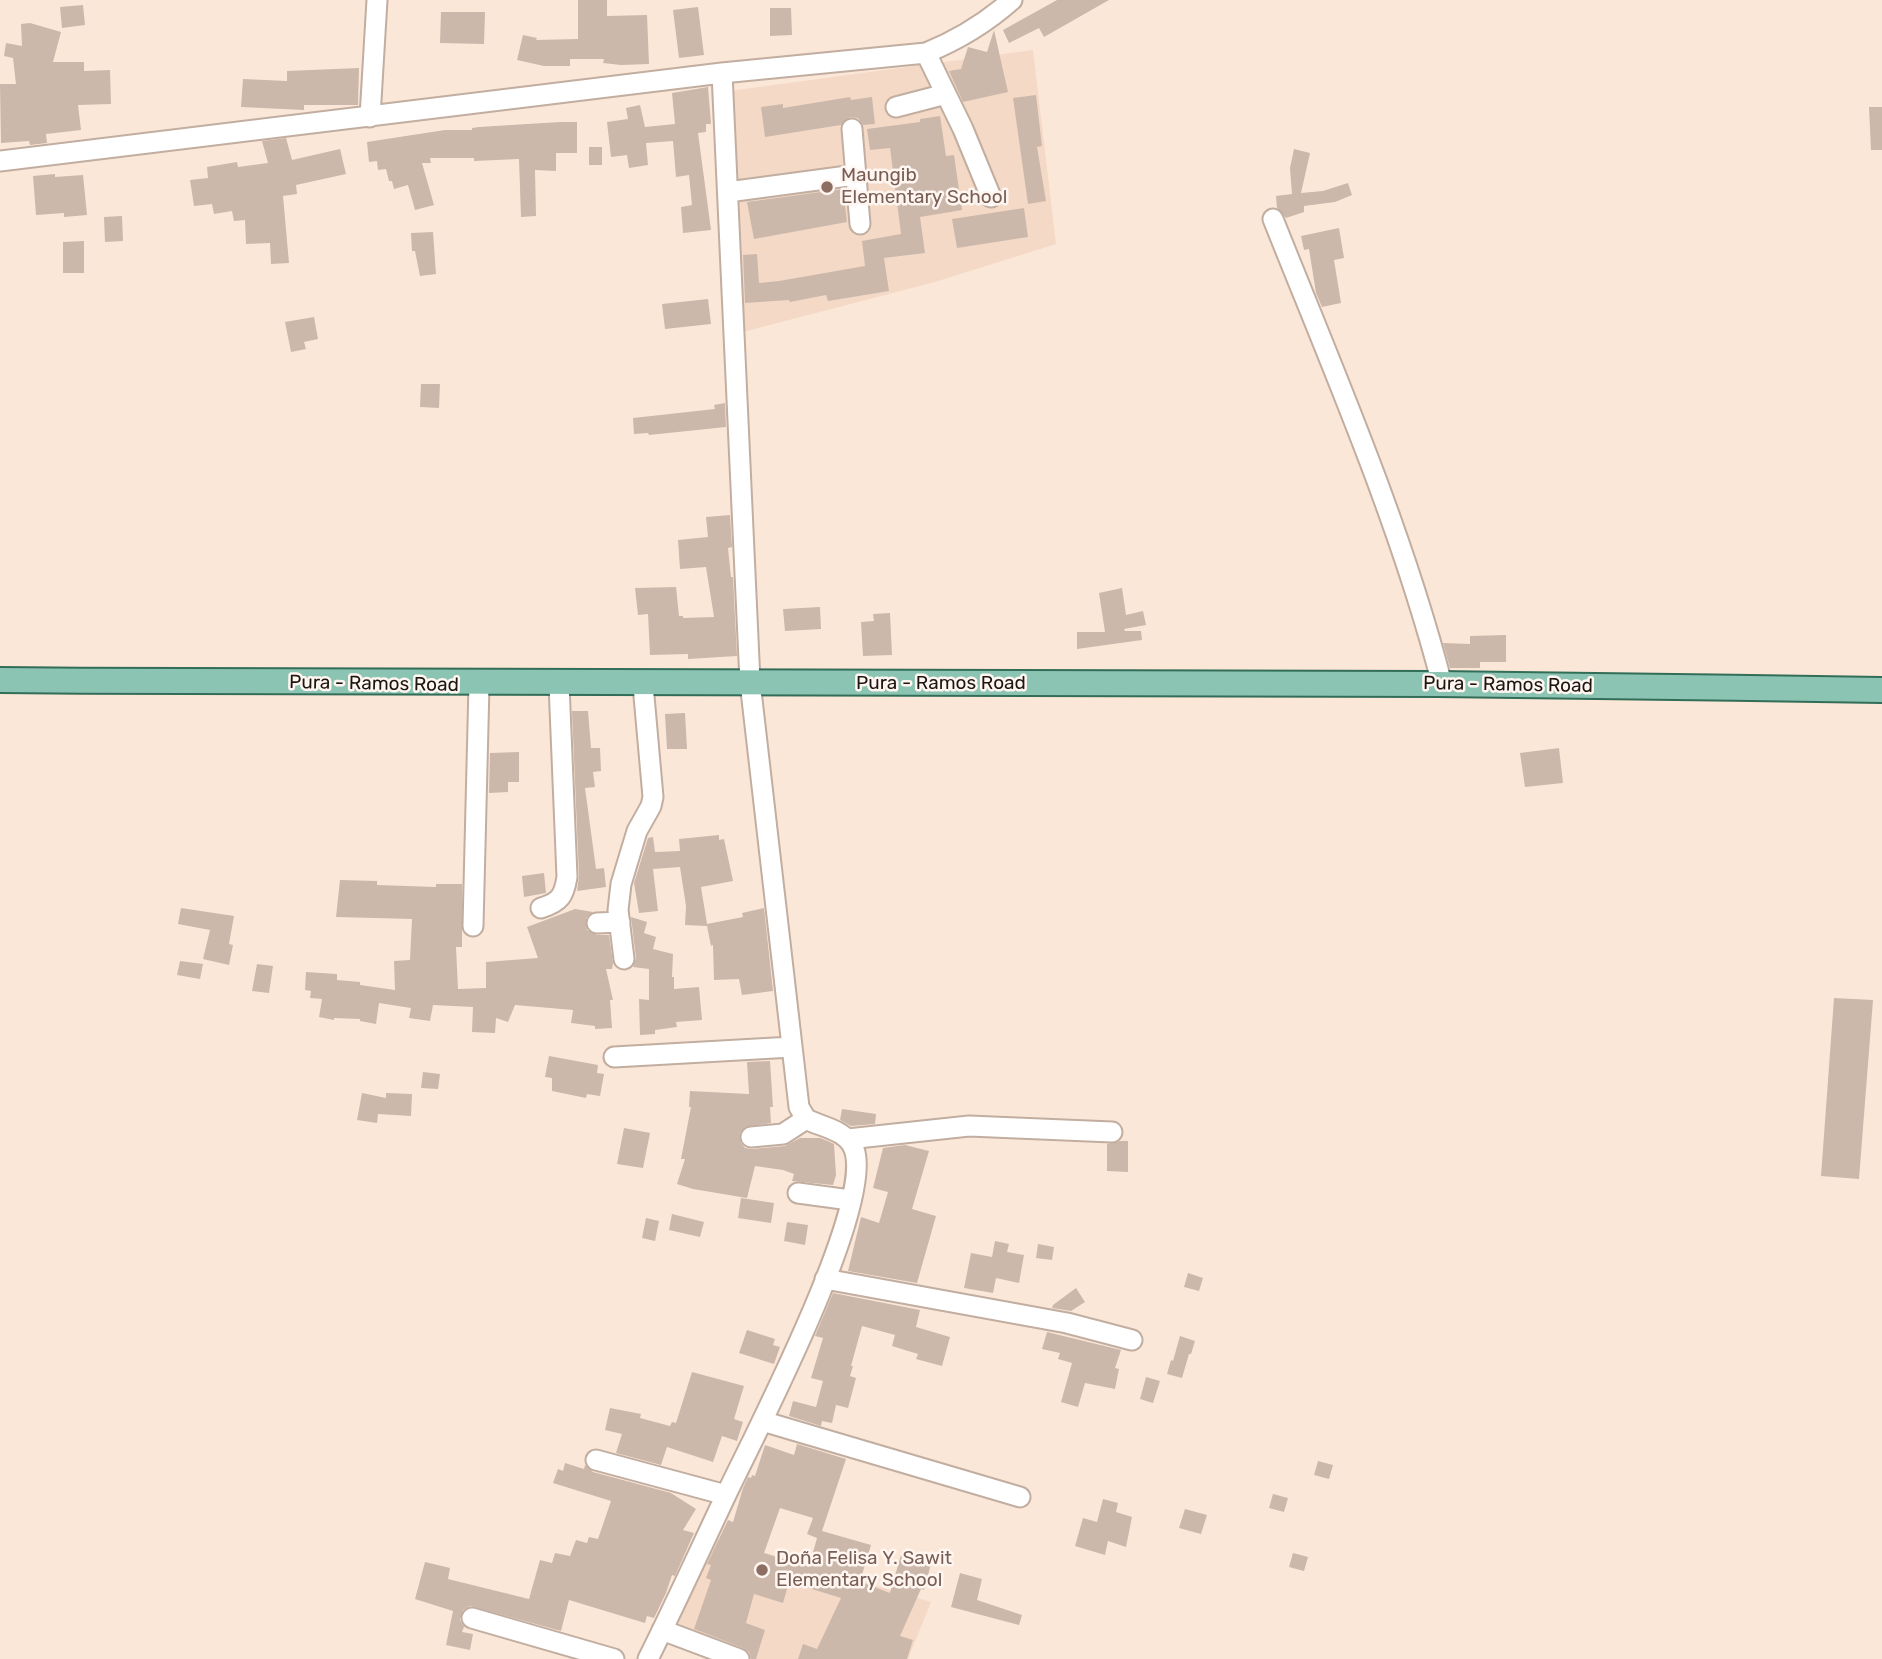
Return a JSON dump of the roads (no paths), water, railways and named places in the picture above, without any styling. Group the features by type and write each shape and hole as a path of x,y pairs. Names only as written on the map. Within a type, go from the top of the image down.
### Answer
{"main road":[{"name":"Pura - Ramos Road","path":"0,680 479,685 750,682 935,685 1441,684 1882,690"}],"street":[{"path":"370,117 377,0"},
{"path":"0,161 722,73 926,52 971,31 1012,0"},
{"path":"926,52 991,197"},
{"path":"648,1659 788,1370 825,1279 850,1200 856,1166 855,1149 848,1139 806,1119 799,1107 750,682 722,73"},
{"path":"896,107 946,94"},
{"path":"852,129 860,224"},
{"path":"728,192 855,175"},
{"path":"1273,219 1384,503 1423,612 1441,684"},
{"path":"541,908 557,903 563,897 567,877 559,684"},
{"path":"473,926 479,685"},
{"path":"624,959 618,910 621,884 637,831 653,797 643,685"},
{"path":"597,923 620,922"},
{"path":"614,1058 792,1047"},
{"path":"751,1137 783,1133 806,1119"},
{"path":"848,1139 969,1126 1112,1132"},
{"path":"798,1194 850,1200"},
{"path":"825,1279 1067,1323 1132,1339"},
{"path":"762,1421 1020,1497"},
{"path":"596,1460 726,1495"},
{"path":"472,1618 614,1659"},
{"path":"662,1630 738,1659"}],"place":[{"name":"Maungib Elementary School","path":"827,187"},
{"name":"Doña Felisa Y. Sawit Elementary School","path":"762,1570"}]}
